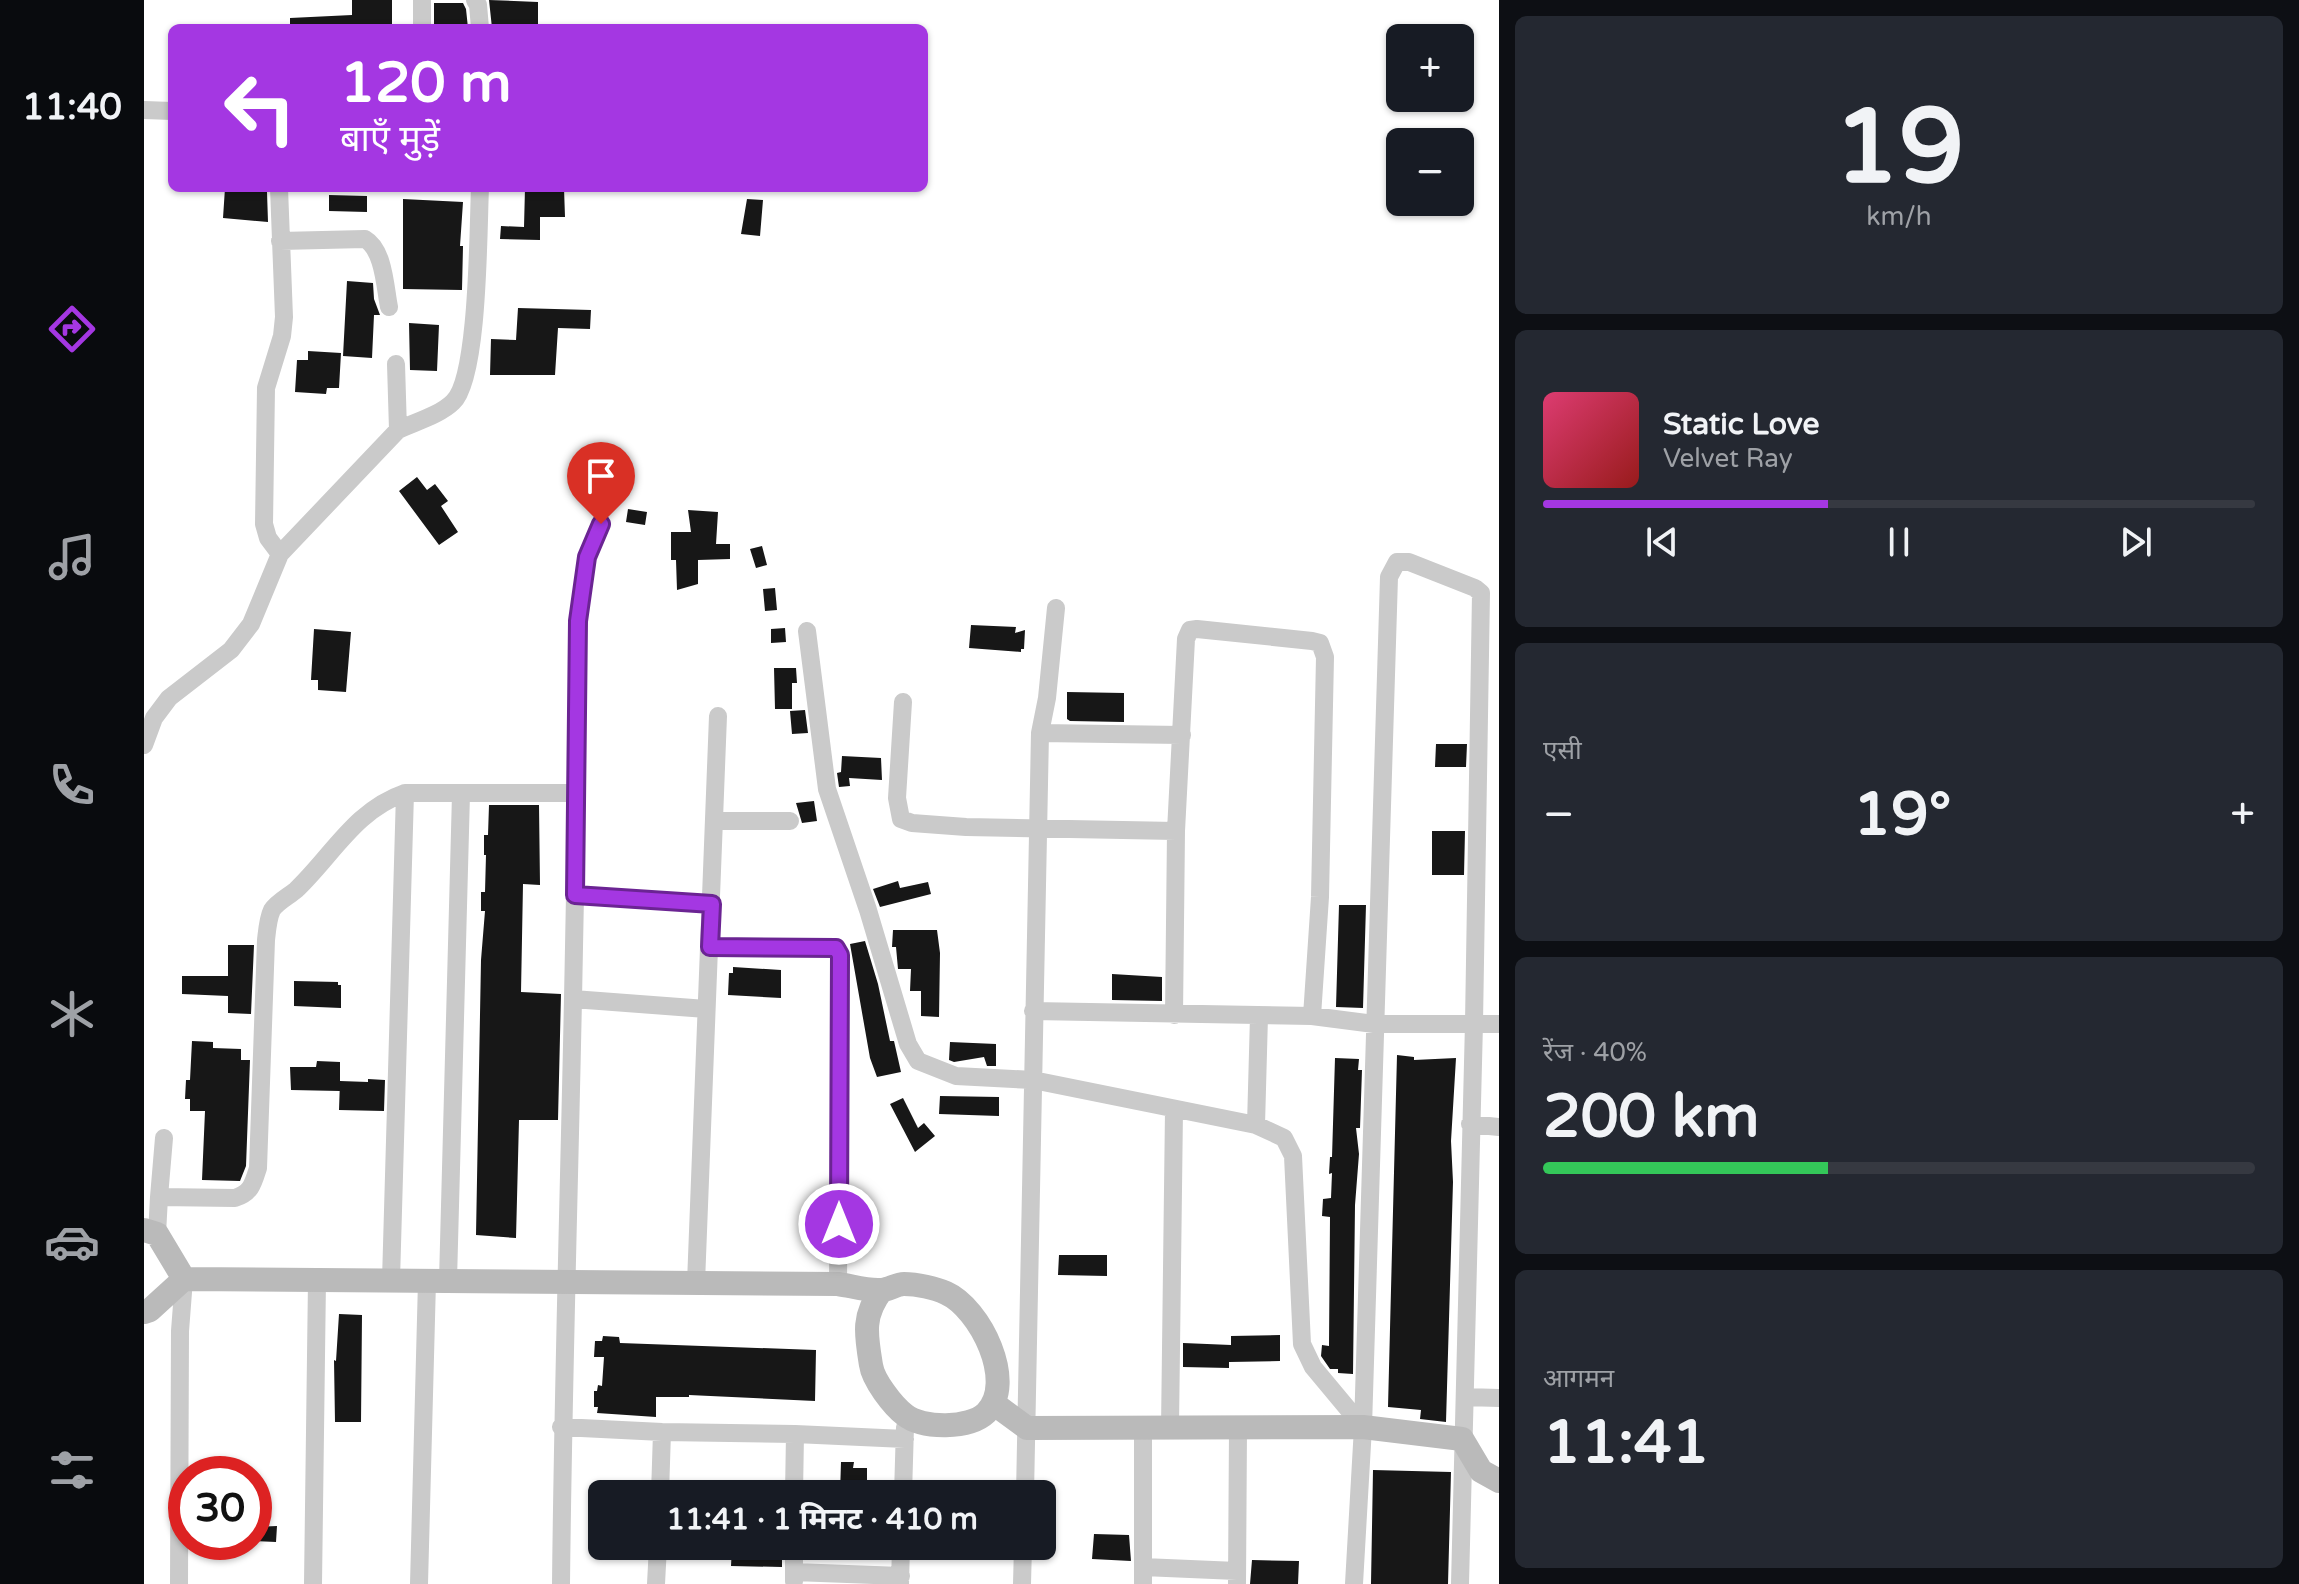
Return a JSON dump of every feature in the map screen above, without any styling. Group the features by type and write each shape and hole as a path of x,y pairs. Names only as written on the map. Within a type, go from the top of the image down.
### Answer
{"street":[{"path":"422,0 422,24"},
{"path":"475,0 480,24"},
{"path":"144,110 168,111"},
{"path":"279,192 284,317 280,345 266,388 264,524 268,538 280,554"},
{"path":"144,745 154,718 169,698 231,650 251,624 280,554 398,430 452,404 461,390 474,336 480,192"},
{"path":"280,241 365,239 371,242 376,250 389,307"},
{"path":"396,364 398,430"},
{"path":"561,1584 561,1427 573,999 578,621 587,557 601,524"},
{"path":"1354,1584 1363,1427 1389,577 1397,562 1409,562 1475,588 1482,598 1460,1584"},
{"path":"1025,1480 1040,733 1047,698 1056,608"},
{"path":"1174,1015 1176,831 1186,639 1190,630 1320,643 1325,657 1320,882 1312,1016"},
{"path":"807,631 827,789 868,910 908,1044 918,1061 956,1076 1033,1080 1256,1125 1284,1138 1293,1156 1302,1344 1313,1367 1363,1427"},
{"path":"903,702 897,798 901,819 912,823 966,827 1176,831"},
{"path":"696,1283 718,716"},
{"path":"1040,733 1182,735"},
{"path":"159,1197 235,1198 244,1195 253,1186 258,1168 266,940 273,909 334,850 353,824 387,799 405,793 576,793"},
{"path":"391,1280 405,793"},
{"path":"419,1584 461,794"},
{"path":"714,821 790,821"},
{"path":"575,895 712,904"},
{"path":"710,947 831,947 836,948 840,955 838,1284"},
{"path":"573,999 706,1009"},
{"path":"1033,1011 1312,1016 1374,1024 1499,1024"},
{"path":"1256,1125 1259,1016"},
{"path":"1170,1428 1174,1110"},
{"path":"1470,1124 1499,1127"},
{"path":"164,1138 159,1197 150,1232 184,1279 180,1331 179,1584"},
{"path":"144,1312 184,1279 838,1284 882,1290 903,1284 946,1293 965,1304 990,1344 997,1387 993,1403 985,1415 960,1424 942,1426 795,1434 561,1427"},
{"path":"313,1584 317,1280"},
{"path":"882,1290 871,1304 866,1334 872,1373 905,1427 903,1480"},
{"path":"1465,1397 1499,1398"},
{"path":"993,1403 1027,1428 1363,1427 1462,1439"},
{"path":"1143,1428 1143,1576 1237,1578 1238,1429"},
{"path":"660,1480 662,1432"},
{"path":"794,1480 795,1434"},
{"path":"1462,1439 1481,1471 1499,1481"},
{"path":"656,1584 657,1560"},
{"path":"794,1578 900,1580 901,1560"},
{"path":"1022,1584 1023,1560"}],"building":[{"path":"352,0 392,0 392,24 290,24 290,18 352,15"},
{"path":"489,0 538,2 538,24 492,24"},
{"path":"434,3 463,3 468,24 434,24"},
{"path":"225,192 267,192 268,222 223,218"},
{"path":"525,192 564,192 565,217 540,217 540,240 500,239 501,226 524,227"},
{"path":"329,195 367,196 367,212 329,211"},
{"path":"403,199 463,202 460,246 463,246 462,290 403,289"},
{"path":"747,199 763,200 760,236 741,234"},
{"path":"347,281 373,283 374,299 380,315 374,315 372,358 343,356"},
{"path":"518,308 591,310 590,329 558,328 555,375 490,375 491,339 516,340"},
{"path":"409,323 439,325 437,371 410,370"},
{"path":"308,351 341,353 339,388 327,388 326,394 295,392 297,360 308,360"},
{"path":"417,477 427,490 435,484 448,501 441,506 458,532 439,545 399,491"},
{"path":"628,509 647,512 645,525 626,522"},
{"path":"688,510 718,512 716,544 730,544 730,559 698,560 698,584 677,590 676,560 671,560 671,532 691,532"},
{"path":"762,546 767,565 756,568 750,549"},
{"path":"775,588 777,610 765,611 763,589"},
{"path":"971,625 1016,627 1015,633 1025,630 1024,649 1021,652 969,648"},
{"path":"785,628 786,642 771,643 771,629"},
{"path":"314,629 351,632 346,692 318,690 318,680 311,680"},
{"path":"774,668 796,668 797,683 792,683 792,709 775,709"},
{"path":"1067,692 1124,693 1124,722 1070,721 1067,719"},
{"path":"805,710 808,733 792,734 790,711"},
{"path":"1436,744 1467,744 1466,767 1435,767"},
{"path":"842,756 881,758 882,780 849,778 850,786 839,787 837,773 841,772"},
{"path":"814,801 817,821 802,823 796,803"},
{"path":"489,805 539,805 540,885 523,884 521,992 561,994 558,1120 519,1120 516,1238 476,1235 481,960 485,911 481,911 481,892 485,892 484,835 488,835"},
{"path":"1432,831 1465,831 1464,875 1432,875"},
{"path":"898,881 900,888 928,882 931,894 880,907 873,889"},
{"path":"1339,905 1366,905 1363,1008 1336,1007"},
{"path":"893,930 937,930 940,953 939,1017 921,1016 921,991 910,991 911,969 898,969 896,947 892,947"},
{"path":"865,941 901,1072 877,1077 870,1058 850,944"},
{"path":"228,945 254,945 251,1014 228,1013 228,996 182,994 182,976 228,976"},
{"path":"733,967 781,970 781,998 728,995 729,973 733,973"},
{"path":"1112,974 1162,977 1162,1001 1112,1000"},
{"path":"294,981 338,982 341,985 341,1008 294,1006"},
{"path":"192,1041 213,1042 213,1048 241,1049 241,1060 250,1060 246,1166 240,1181 202,1180 205,1111 190,1111 190,1099 185,1099 186,1080 190,1080"},
{"path":"950,1042 996,1044 996,1066 987,1066 984,1057 954,1062 949,1060"},
{"path":"1397,1055 1414,1057 1414,1060 1456,1058 1451,1141 1453,1182 1446,1422 1420,1419 1421,1410 1388,1407"},
{"path":"1335,1058 1359,1059 1358,1070 1362,1070 1360,1128 1356,1128 1359,1154 1355,1205 1353,1374 1330,1369 1321,1356 1322,1345 1329,1346 1330,1217 1322,1216 1323,1199 1331,1198 1332,1173 1329,1174"},
{"path":"317,1061 340,1062 340,1091 291,1090 290,1067 316,1067"},
{"path":"368,1079 385,1080 384,1111 339,1110 340,1081 368,1082"},
{"path":"940,1096 999,1097 999,1116 939,1114"},
{"path":"903,1098 918,1128 924,1123 935,1136 915,1152 890,1104"},
{"path":"1059,1255 1107,1255 1107,1276 1058,1275"},
{"path":"339,1314 362,1315 361,1422 335,1422 334,1360"},
{"path":"1280,1335 1280,1361 1229,1362 1229,1368 1183,1367 1183,1343 1231,1345 1231,1336"},
{"path":"603,1336 619,1337 620,1343 816,1350 815,1401 689,1395 656,1397 656,1417 597,1413 594,1391 597,1391 598,1385 602,1386 604,1357 594,1357 595,1341 602,1341"},
{"path":"841,1462 854,1462 853,1468 867,1468 867,1480 840,1480"},
{"path":"1373,1470 1451,1472 1448,1584 1371,1584"},
{"path":"272,1526 277,1526 276,1542 272,1542"},
{"path":"1094,1534 1129,1535 1131,1561 1092,1559"},
{"path":"731,1560 782,1560 782,1567 731,1566"},
{"path":"1252,1560 1299,1561 1298,1584 1250,1584"}],"route":[{"path":"601,524 587,557 578,621 575,895 712,904 710,947 836,948 840,955 839,1224"}]}
